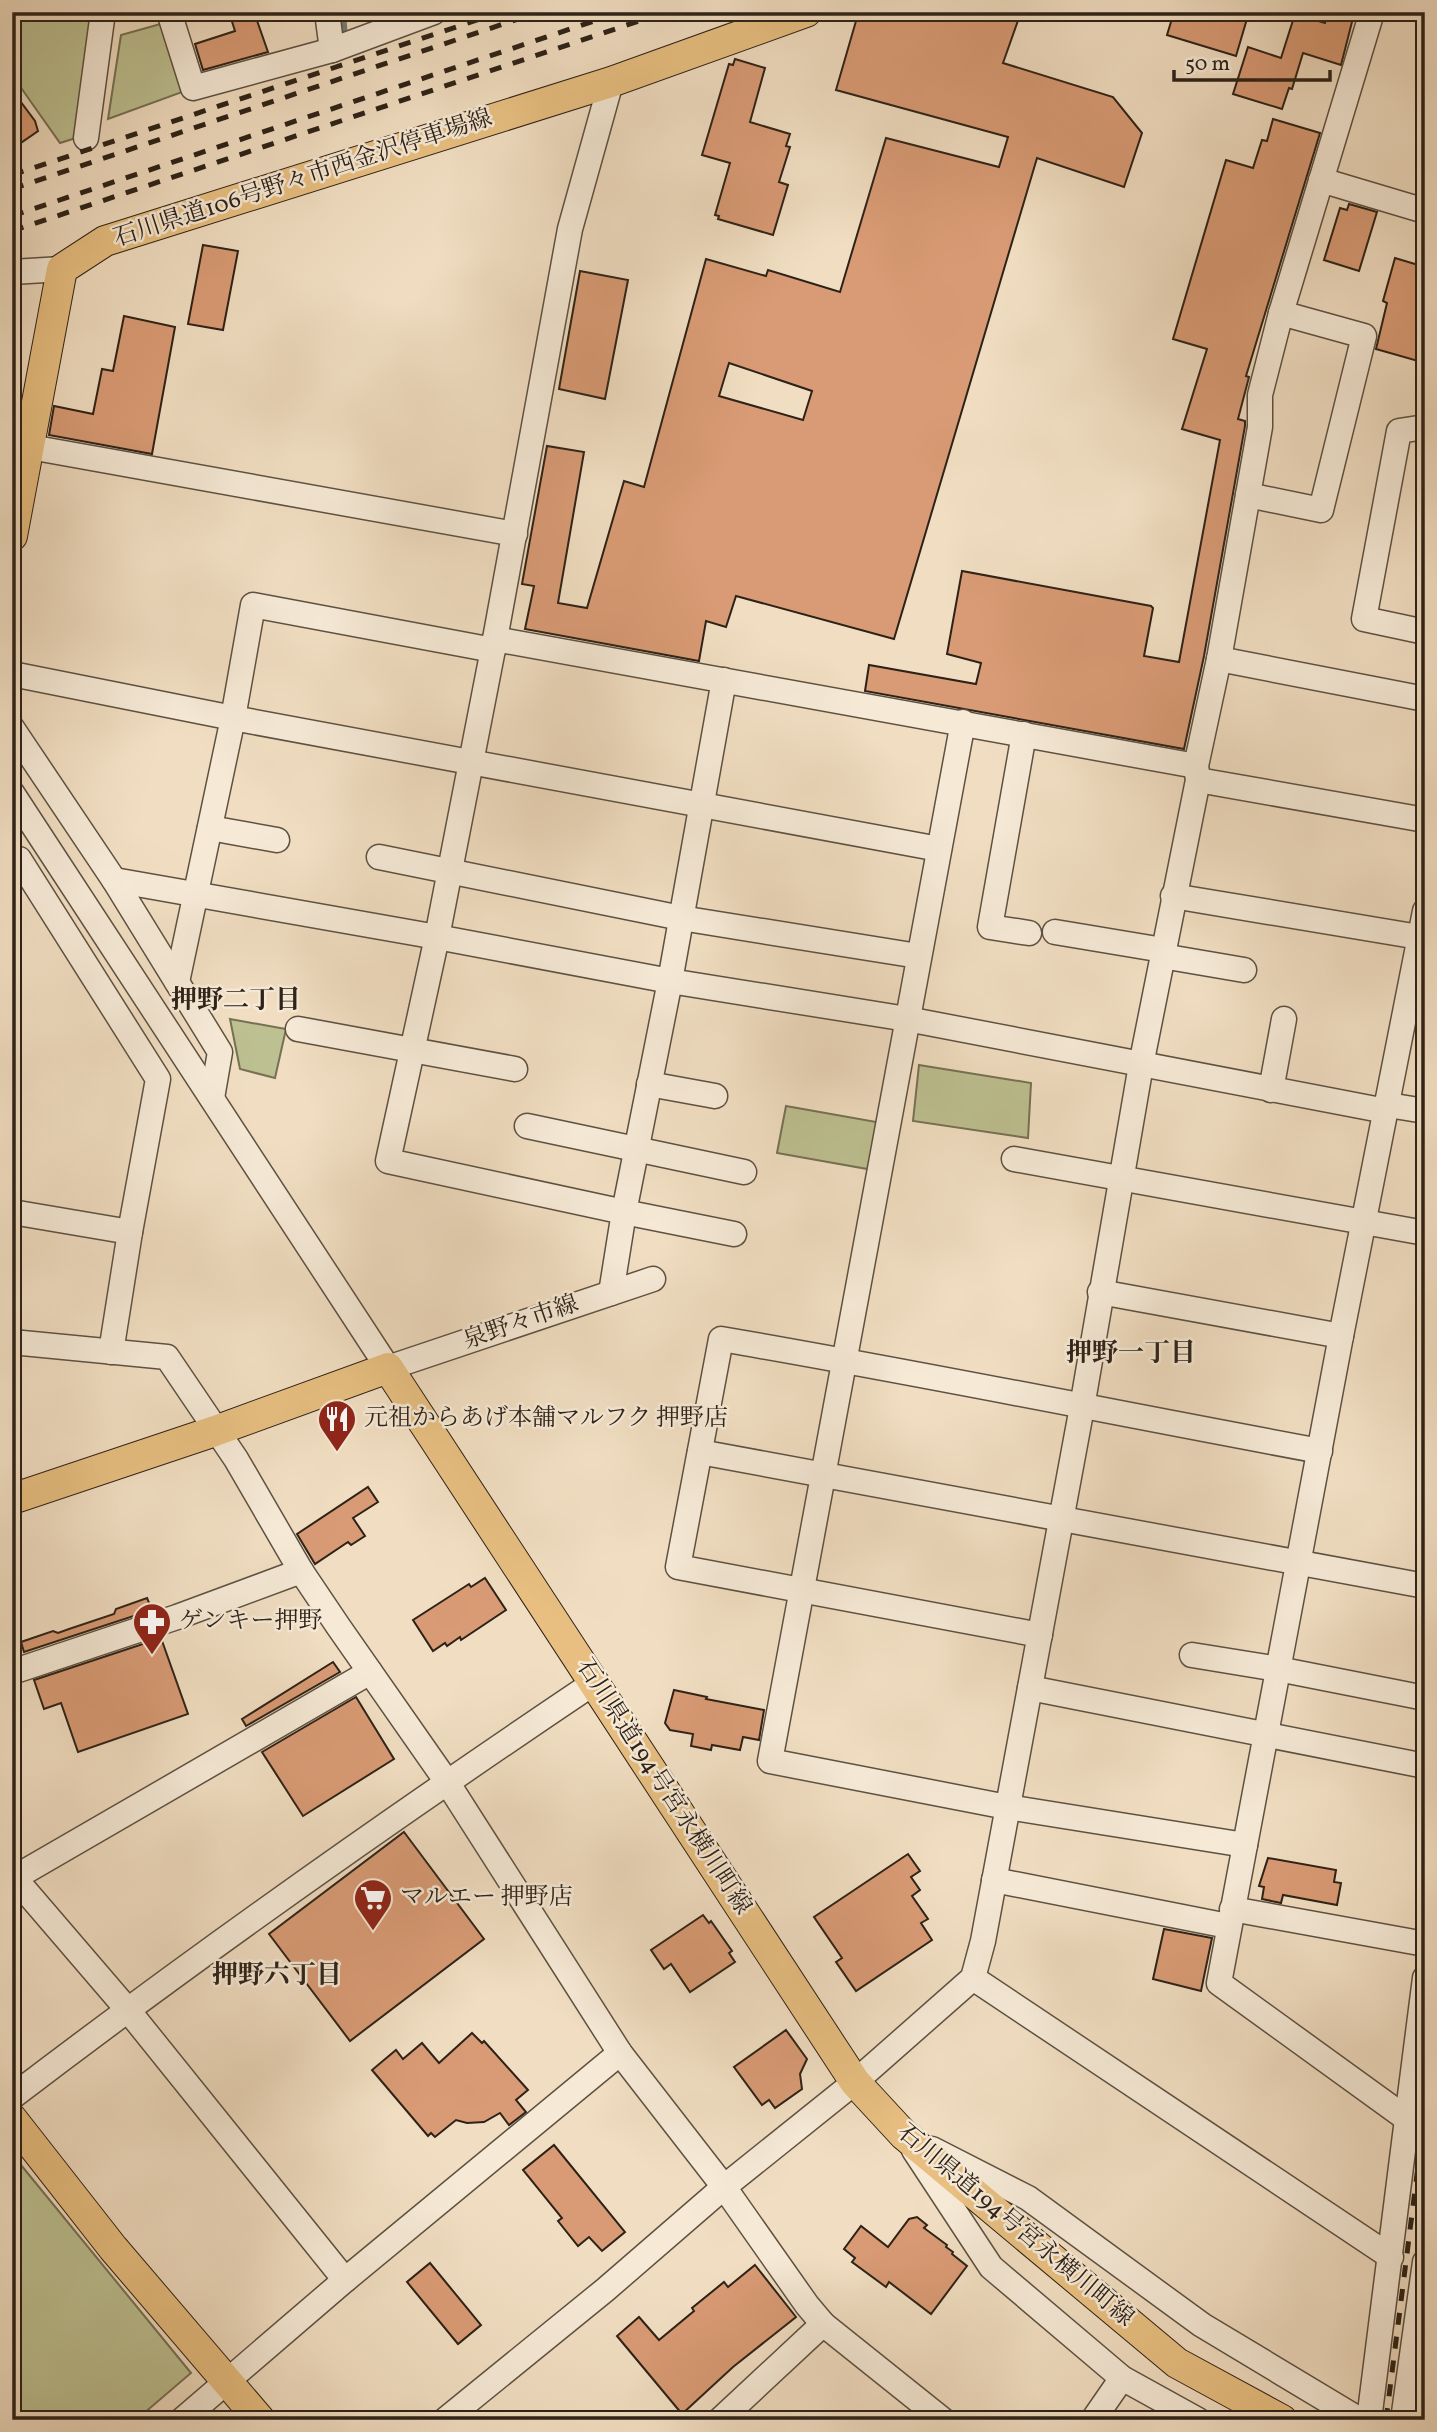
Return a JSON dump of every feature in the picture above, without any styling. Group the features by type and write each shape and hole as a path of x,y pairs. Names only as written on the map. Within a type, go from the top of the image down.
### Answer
{"main road":[{"name":"石川県道106号野々市西金沢停車場線","path":"62,269 105,242 611,82 806,12"},
{"path":"12,536 62,269"},
{"path":"12,1499 215,1431 388,1368"},
{"name":"石川県道194号宮永横川町線","path":"388,1368 855,2082 904,2135 1177,2363 1282,2420"},
{"path":"12,2119 113,2248 260,2420"}],"street":[{"path":"86,138 103,12"},
{"path":"169,12 193,88 342,46 435,12"},
{"path":"327,12 342,46"},
{"path":"445,2420 605,2290 723,2187 855,2082 973,1978 983,1941 1082,1408 1141,1065 1219,659 1259,427 1261,395 1281,313 1372,12"},
{"path":"611,82 570,229 471,764 437,937 388,1161 734,1234"},
{"path":"1321,180 1425,211"},
{"path":"12,272 62,269"},
{"path":"1248,495 1321,510 1364,337 1281,313"},
{"path":"1425,427 1399,431 1364,619 1425,632"},
{"path":"30,447 515,534"},
{"path":"177,982 233,718 253,605 724,680 1024,734 1425,820"},
{"path":"1219,659 1425,699"},
{"path":"12,674 471,764 939,849"},
{"path":"611,1293 724,680"},
{"path":"963,723 906,1019 847,1361 770,1761 1007,1807 1245,1845"},
{"path":"12,728 114,880 220,1052 212,1098"},
{"path":"1024,734 990,927 1029,933"},
{"path":"12,793 388,1368"},
{"path":"210,828 276,840"},
{"path":"379,857 681,918 918,957"},
{"path":"12,858 19,859 158,1079 111,1352"},
{"path":"114,880 670,981 906,1019 1271,1090 1387,1108 1425,1111"},
{"path":"1173,896 1422,938"},
{"path":"1406,2119 1219,1983 1341,1336 1422,938 1425,911"},
{"path":"1055,932 1244,970"},
{"path":"1271,1090 1284,1019"},
{"path":"298,1029 516,1069"},
{"path":"158,1079 192,1067"},
{"path":"649,1084 715,1096"},
{"path":"527,1126 744,1171"},
{"path":"1014,1159 1425,1233"},
{"path":"12,1212 131,1232"},
{"name":"泉野々市線","path":"388,1368 653,1279"},
{"path":"1100,1293 1341,1336"},
{"path":"1040,1635 678,1567 720,1339 1320,1451"},
{"path":"12,1342 167,1357 215,1431 236,1458 301,1571 447,1782 620,2053 823,2324 932,2417"},
{"path":"700,1452 1425,1586"},
{"path":"12,1672 177,1617 301,1571"},
{"path":"1192,1655 1425,1698"},
{"path":"345,2280 127,2009 13,1877 370,1672"},
{"path":"12,2097 127,2009 447,1782 595,1682"},
{"path":"1030,1688 1425,1766"},
{"path":"994,1880 1425,1944"},
{"path":"973,1978 1391,2257"},
{"path":"1369,2420 1425,1978"},
{"path":"182,2420 345,2280 620,2053"},
{"path":"904,2135 991,2267 1122,2378 1198,2420"},
{"path":"904,2135 1028,2198 1202,2325 1360,2420"},
{"path":"1403,2420 1418,2368 1424,2264"},
{"path":"720,2420 823,2324"},
{"path":"1093,2420 1122,2378"}],"green space":[{"path":"12,12 97,12 79,137 60,143 12,75"},
{"path":"164,23 185,91 108,119 121,35"},
{"path":"230,1019 286,1029 275,1078 240,1069"},
{"path":"919,1065 1031,1083 1028,1138 913,1121"},
{"path":"786,1106 882,1123 873,1170 777,1153"},
{"path":"12,2154 191,2373 136,2420 12,2420"}],"building":[{"path":"229,12 254,12 268,52 203,70 195,44 235,31"},
{"path":"884,12 1021,12 1003,63 1113,97 1142,133 1124,187 1037,158 894,639 736,596 726,627 706,621 699,661 525,629 534,586 522,584 547,446 584,452 558,603 587,608 624,481 644,487 706,259 766,276 768,270 840,292 886,138 999,167 1008,137 836,90 856,21","holes":["729,363 812,391 803,420 719,396"]},
{"path":"1174,12 1249,12 1236,56 1167,35"},
{"path":"1328,12 1353,18 1341,65 1303,53 1292,89 1289,88 1282,109 1233,94 1248,47 1281,58 1295,14 1325,23"},
{"path":"735,59 765,68 750,122 790,134 786,146 790,147 779,182 788,185 773,235 718,219 719,216 715,215 730,163 702,155 729,64 733,65"},
{"path":"12,90 35,121 38,131 12,149"},
{"path":"1273,119 1320,133 1246,376 1249,377 1238,419 1245,421 1245,426 1204,656 1184,749 865,691 869,665 976,684 981,663 947,654 962,571 1151,606 1153,608 1144,656 1179,662 1220,440 1182,429 1207,349 1173,339 1226,160 1253,168 1262,140 1267,141"},
{"path":"1349,204 1377,212 1359,271 1324,260 1340,208 1347,210"},
{"path":"203,245 238,251 223,330 188,324"},
{"path":"1395,258 1425,267 1425,363 1376,349 1387,303 1383,301"},
{"path":"580,271 628,280 605,399 559,389"},
{"path":"124,316 175,327 152,454 49,435 54,406 93,414 102,369 113,371"},
{"path":"368,1487 378,1502 353,1518 365,1536 351,1545 348,1542 315,1564 297,1534"},
{"path":"485,1578 506,1610 461,1640 460,1637 433,1651 413,1620 469,1584 471,1587"},
{"path":"147,1598 152,1610 24,1652 21,1642 114,1614 116,1609"},
{"path":"161,1638 188,1714 78,1752 61,1703 44,1709 34,1680"},
{"path":"333,1662 340,1672 246,1726 242,1719"},
{"path":"674,1690 764,1710 759,1740 743,1737 740,1750 712,1745 711,1750 691,1746 693,1734 670,1730 665,1723"},
{"path":"356,1697 394,1759 303,1816 262,1752"},
{"path":"404,1832 484,1939 350,2041 269,1934"},
{"path":"908,1854 920,1871 911,1877 920,1890 912,1896 928,1919 921,1923 932,1940 856,1991 836,1962 842,1958 814,1917"},
{"path":"1268,1858 1336,1870 1334,1882 1341,1883 1337,1905 1283,1895 1281,1903 1262,1899 1264,1887 1259,1886"},
{"path":"703,1915 709,1923 711,1921 732,1951 729,1953 735,1962 690,1992 671,1964 664,1969 651,1950"},
{"path":"1164,1929 1212,1938 1201,1991 1153,1979"},
{"path":"786,2030 807,2059 800,2074 802,2089 775,2108 769,2100 762,2105 734,2067"},
{"path":"472,2033 482,2043 484,2041 528,2090 516,2100 526,2112 509,2125 500,2113 484,2122 467,2123 456,2120 435,2137 431,2133 428,2136 372,2070 396,2050 403,2059 422,2043 439,2063"},
{"path":"554,2145 625,2232 602,2251 589,2237 578,2246 558,2221 562,2218 523,2170"},
{"path":"917,2217 927,2225 924,2228 947,2245 952,2254 967,2266 931,2314 889,2282 886,2287 852,2262 855,2258 844,2249 861,2226 888,2247 909,2219"},
{"path":"430,2263 481,2325 458,2344 407,2282"},
{"path":"755,2265 796,2317 733,2367 682,2414 617,2336 639,2317 659,2340 724,2282 728,2287"}],"waterway":[{"path":"343,12 345,39"}],"railway":[{"path":"12,175 501,12"},
{"path":"12,189 539,12"},
{"path":"12,216 621,12"},
{"path":"12,231 666,12"},
{"path":"1386,2420 1425,2111"}],"place":[{"name":"元祖からあげ本舗マルフク 押野店","path":"337,1453"},
{"name":"ゲンキー押野","path":"152,1656"},
{"name":"マルエー 押野店","path":"373,1932"}],"district":[{"name":"押野二丁目","path":"236,1001"},
{"name":"押野一丁目","path":"1131,1354"},
{"name":"押野六丁目","path":"277,1976"}]}
